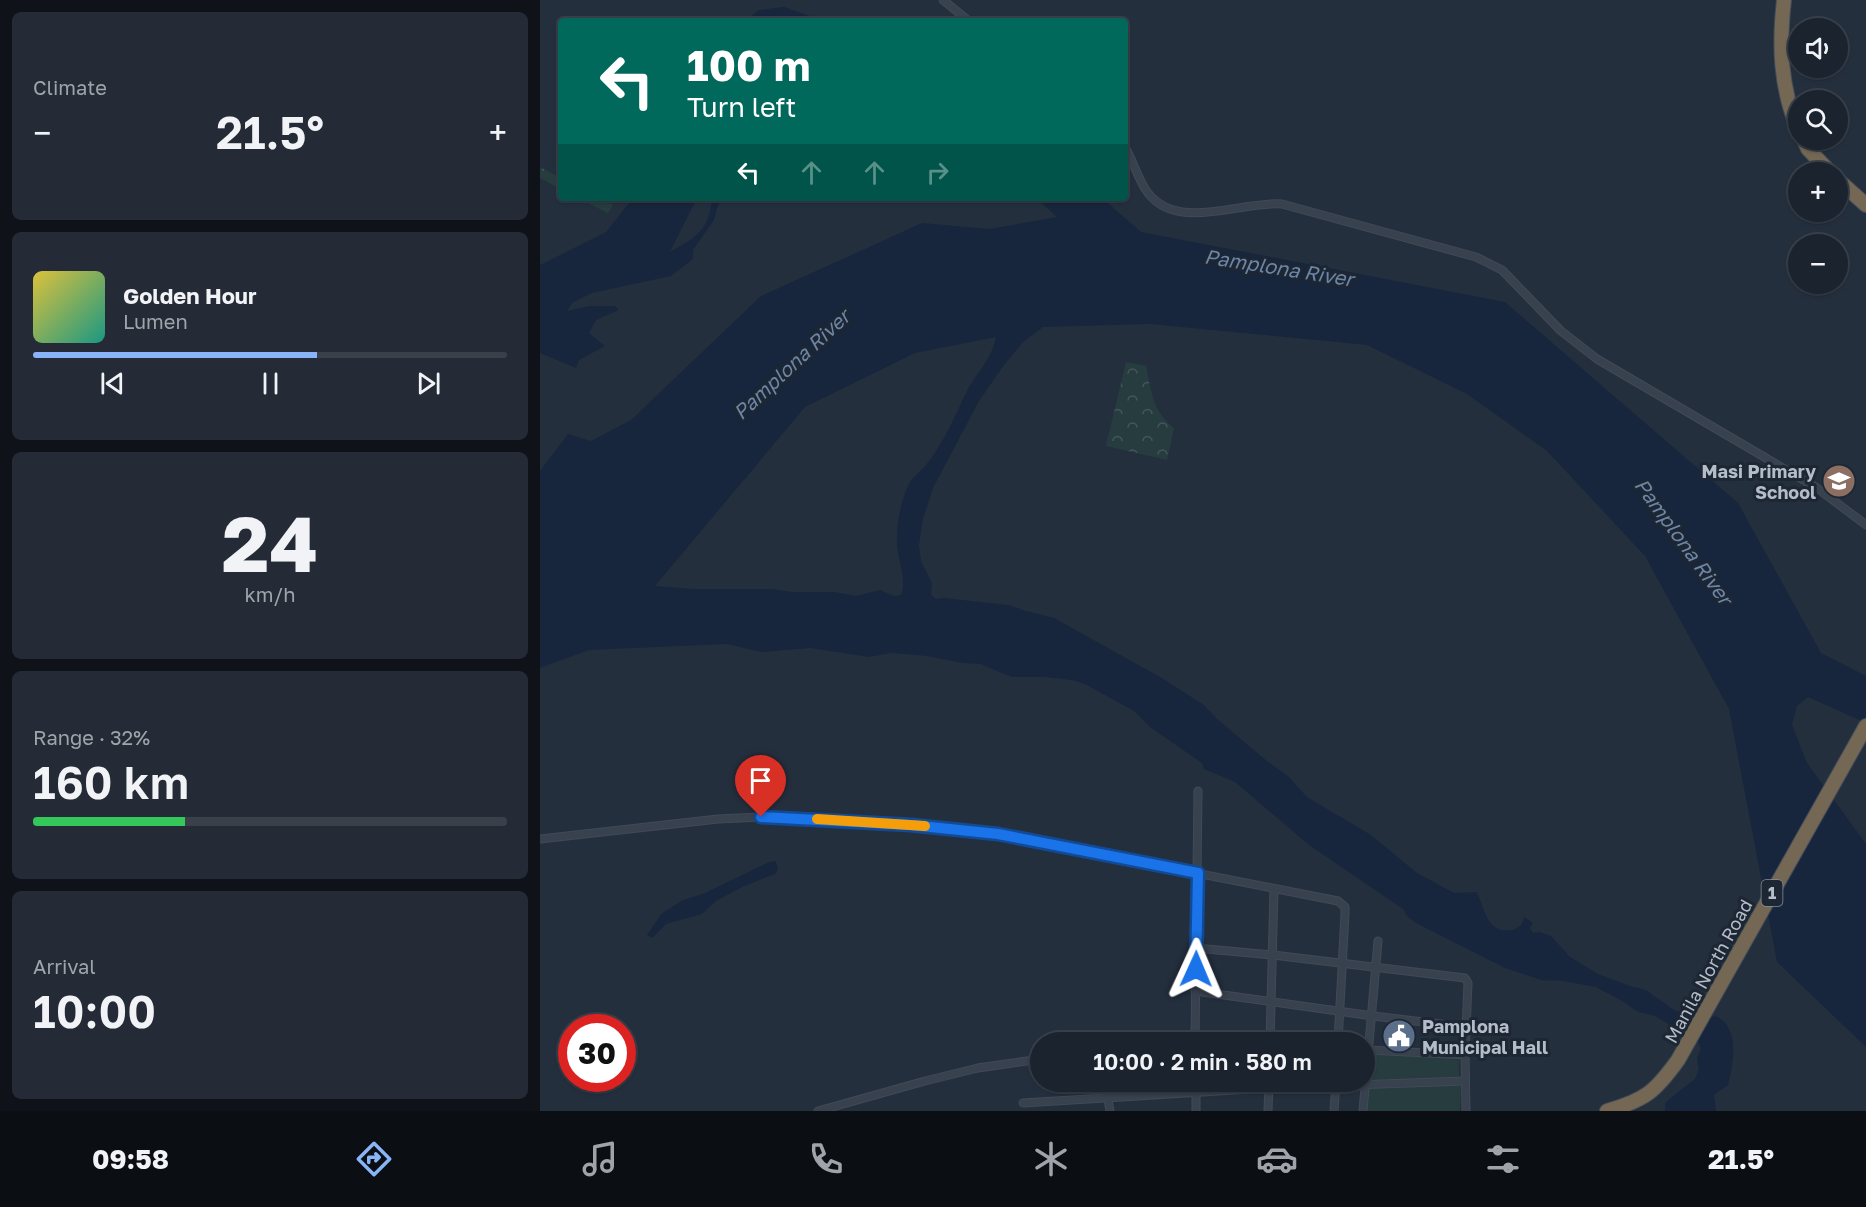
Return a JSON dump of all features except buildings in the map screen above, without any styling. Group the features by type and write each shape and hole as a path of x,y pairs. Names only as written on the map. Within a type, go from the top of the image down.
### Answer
{"highway":[{"path":"1784,0 1781,50 1788,101"},
{"path":"1809,150 1820,162"},
{"path":"1848,189 1866,205"},
{"name":"Manila North Road","path":"1608,1111 1647,1096 1663,1082 1678,1060 1866,726"}],"street":[{"path":"943,0 965,18"},
{"path":"1128,153 1146,191 1161,206 1170,210 1182,213 1201,213 1257,204 1282,204 1491,263 1502,270 1562,331 1598,359 1817,488 1866,525"},
{"path":"1195,1032 1198,791"},
{"path":"540,839 718,819 761,817 931,827 998,834 1343,904 1345,914 1339,1032"},
{"path":"1270,1032 1274,889"},
{"path":"1370,1032 1378,941"},
{"path":"1196,948 1465,978 1468,983 1465,1055 1466,1111"},
{"path":"1195,991 1466,1027"},
{"path":"1375,1050 1465,1055"},
{"path":"818,1111 967,1071 1030,1061"},
{"path":"1375,1084 1466,1081"},
{"path":"1107,1092 1110,1111"},
{"path":"1023,1103 1206,1092"},
{"path":"1268,1092 1268,1111"},
{"path":"1334,1111 1335,1092"},
{"path":"1363,1111 1365,1092"},
{"path":"1196,1111 1197,1093"}],"green space":[{"path":"540,167 558,176 558,187 540,178"},
{"path":"584,201 606,201 613,205 608,213"},
{"path":"1126,362 1146,366 1157,408 1174,428 1167,460 1106,446"},
{"path":"1375,1053 1459,1060 1459,1079 1375,1080"},
{"path":"1461,1085 1460,1111 1364,1111 1367,1092 1375,1092 1375,1088"}],"water":[{"path":"784,7 815,18 749,18 759,10"},
{"path":"631,201 696,201 670,252 700,232 708,218 711,201 719,201 714,220 693,250 693,259 671,276 592,293 572,303 567,311 590,306 615,306 619,310 596,320 589,333 605,346 579,360 576,368 540,353 540,265 606,232"},
{"name":"Pamplona River","path":"1039,201 1105,201 1141,232 1505,302 1738,503 1821,653 1866,676 1866,723 1808,697 1797,706 1792,725 1807,763 1866,844 1866,1047 1777,962 1729,709 1645,556 1547,451 1467,394 1367,345 1150,324 1043,327 1023,342 979,401 933,488 923,519 919,545 921,561 932,583 931,595 936,599 1009,605 1054,618 1160,677 1204,705 1268,762 1288,776 1307,797 1371,835 1417,873 1454,893 1476,892 1487,918 1496,928 1512,930 1522,924 1524,917 1533,923 1530,928 1533,933 1540,932 1551,936 1570,957 1598,974 1646,990 1674,1010 1703,1020 1716,1016 1729,1029 1733,1058 1728,1085 1714,1095 1716,1111 1665,1111 1665,1104 1668,1100 1695,1079 1699,1069 1697,1058 1701,1048 1698,1042 1655,1016 1638,1012 1596,987 1541,980 1505,968 1416,923 1407,916 1403,909 1309,845 1235,782 1204,769 1202,763 1150,727 1134,711 1085,684 1044,677 1012,677 980,664 927,656 892,653 869,657 810,648 761,652 727,644 589,650 540,668 540,471 568,434 591,441 631,420 761,296 922,223 989,229 1057,217","holes":["996,337 988,359 968,389 938,448 912,480 905,493 899,515 897,538 903,577 901,595 894,596 880,590 856,596 835,592 655,586 805,407 915,353"]},
{"path":"775,861 778,869 775,874 742,887 716,901 702,914 666,924 652,938 647,935 661,914 683,900 705,893"}],"slow traffic":[{"path":"817,819 925,826"}],"place":[{"name":"Masi Primary School","path":"1839,481"},
{"name":"Pamplona Municipal Hall","path":"1399,1036"}],"route":[{"path":"761,817 911,825 998,834 1198,873 1196,969"}]}
